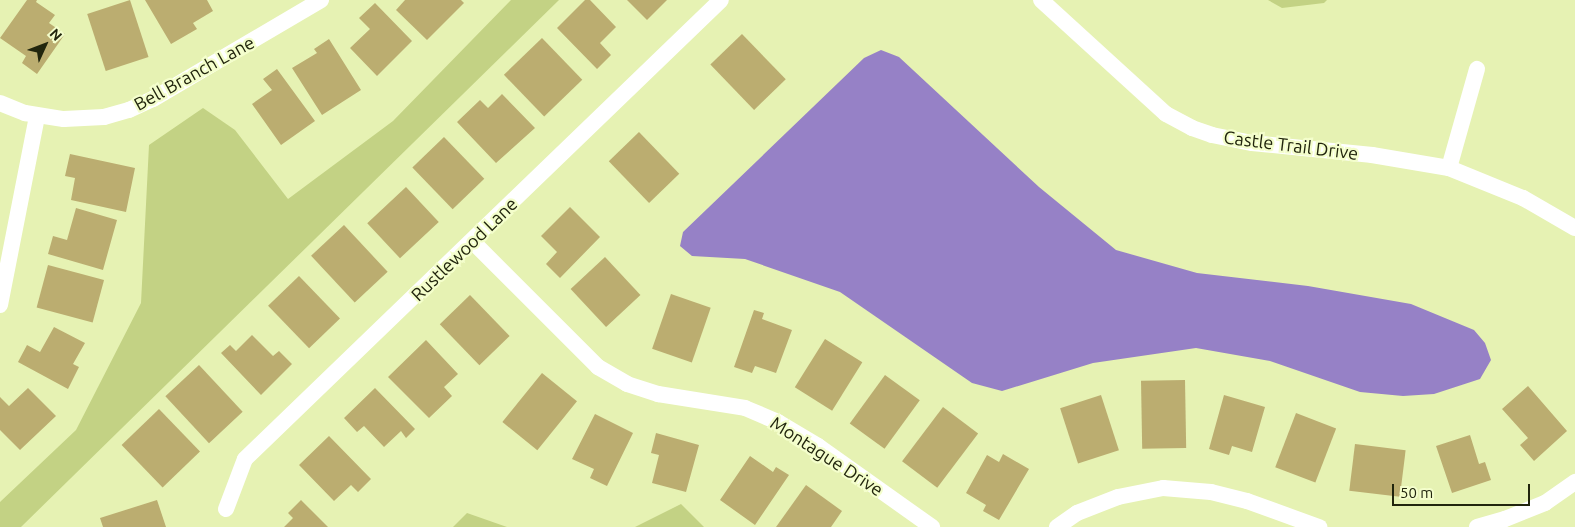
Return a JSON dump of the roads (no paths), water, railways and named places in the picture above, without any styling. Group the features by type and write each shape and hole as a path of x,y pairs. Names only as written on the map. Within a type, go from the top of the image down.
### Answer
{"street":[{"name":"Bell Branch Lane","path":"0,103 36,116 64,120 91,118 129,110 153,99 321,0"},
{"name":"Rustlewood Lane","path":"226,509 245,459 721,0"},
{"name":"Castle Trail Drive","path":"1041,0 1166,114 1192,128 1212,135 1252,142 1372,155 1449,168 1523,198 1575,228"},
{"path":"1449,168 1477,69"},
{"path":"0,305 36,116"},
{"name":"Montague Drive","path":"472,242 598,367 627,384 658,394 745,408 778,422 818,446 932,527"},
{"path":"1477,527 1505,519 1545,503 1575,482"},
{"path":"1056,527 1077,512 1118,497 1162,488 1211,492 1246,501 1319,527"}]}
